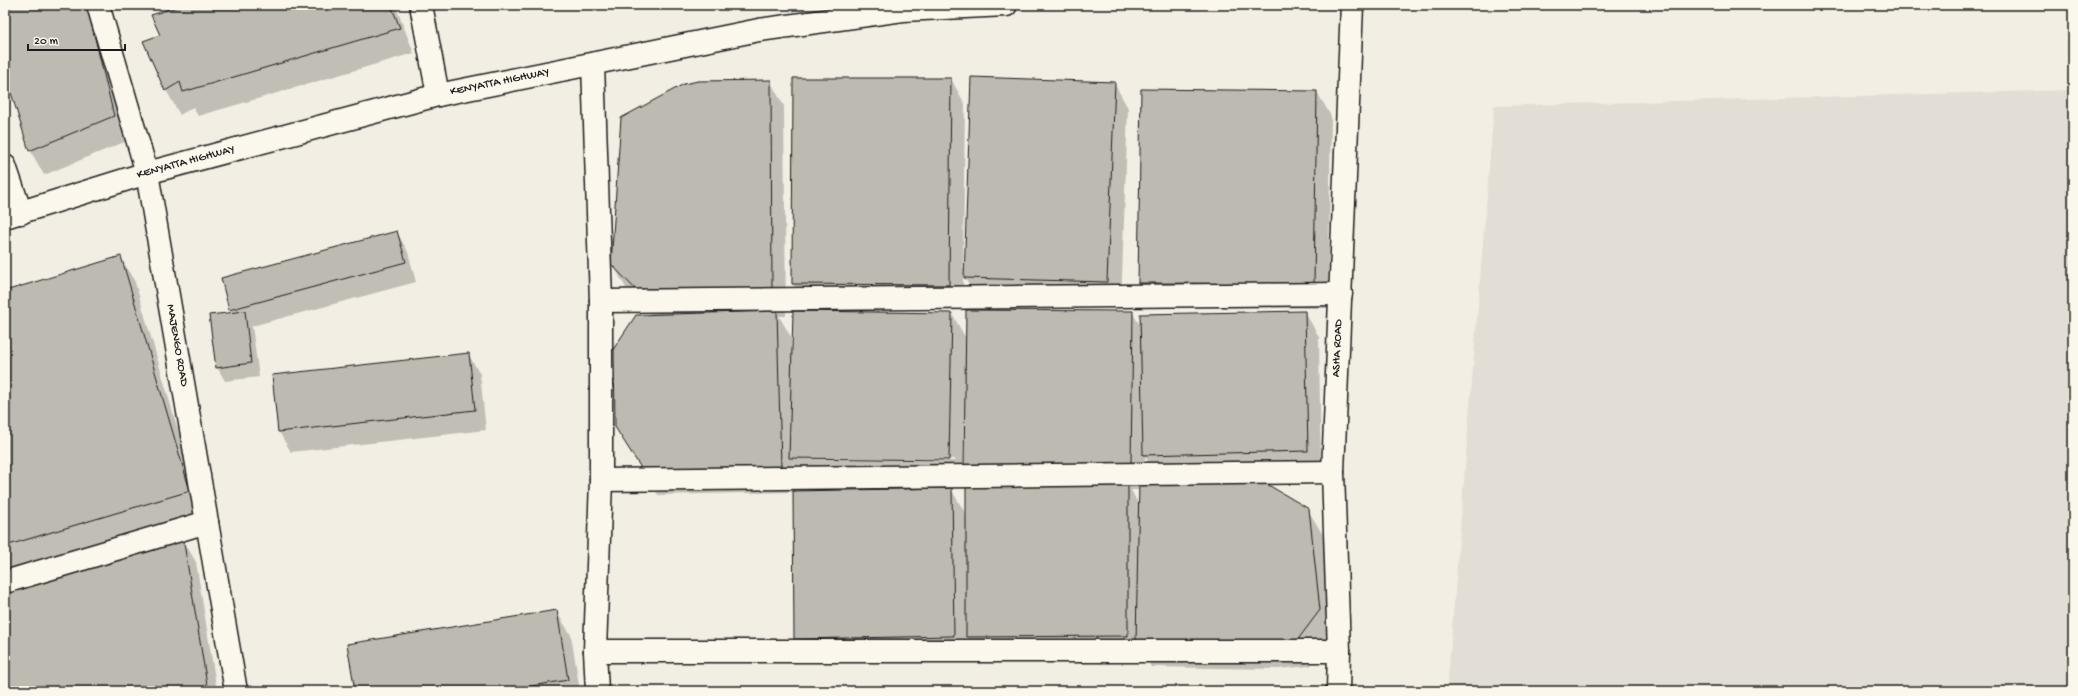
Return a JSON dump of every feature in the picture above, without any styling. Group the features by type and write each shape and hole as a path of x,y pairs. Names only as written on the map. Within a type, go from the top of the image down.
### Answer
{"street":[{"name":"MAJENGO ROAD","path":"98,5 146,173 236,691"},
{"path":"421,5 438,95"},
{"name":"KENYATTA HIGHWAY","path":"13,215 146,173 438,95 759,30 821,13 1006,5"},
{"name":"ASHA ROAD","path":"1338,691 1339,651 1333,472 1352,5"},
{"path":"593,64 601,301 601,480 595,651 597,691"},
{"path":"5,166 13,215"},
{"path":"601,301 1341,294"},
{"path":"601,480 1333,472"},
{"path":"5,582 207,522"},
{"path":"595,651 1339,651"}],"shaded area":[{"path":"2073,90 2073,691 1447,691 1494,106"}],"building":[{"path":"5,5 87,5 114,116 29,151 5,73"},
{"path":"183,5 391,5 400,28 183,92 180,82 165,91 143,41 160,35 151,15"},
{"path":"971,77 1115,82 1107,282 964,278"},
{"path":"793,78 951,78 949,285 792,284"},
{"path":"771,80 772,292 639,293 611,264 621,118 684,84 698,81"},
{"path":"1141,89 1317,91 1314,284 1138,283"},
{"path":"397,231 406,262 229,310 221,278"},
{"path":"121,256 190,491 5,546 5,291"},
{"path":"966,310 1133,311 1131,466 964,465"},
{"path":"245,311 251,363 216,368 209,315"},
{"path":"777,311 781,467 643,471 615,427 614,348 636,315"},
{"path":"793,311 952,313 949,460 789,458"},
{"path":"1305,311 1308,451 1143,455 1140,314"},
{"path":"469,353 475,410 278,432 272,375"},
{"path":"1139,482 1265,483 1309,509 1320,610 1296,642 1136,643"},
{"path":"1128,483 1128,636 966,637 966,484"},
{"path":"952,488 954,636 794,639 793,491"},
{"path":"183,537 208,691 5,691 5,589"},
{"path":"557,610 568,680 501,691 355,691 347,644"}]}
